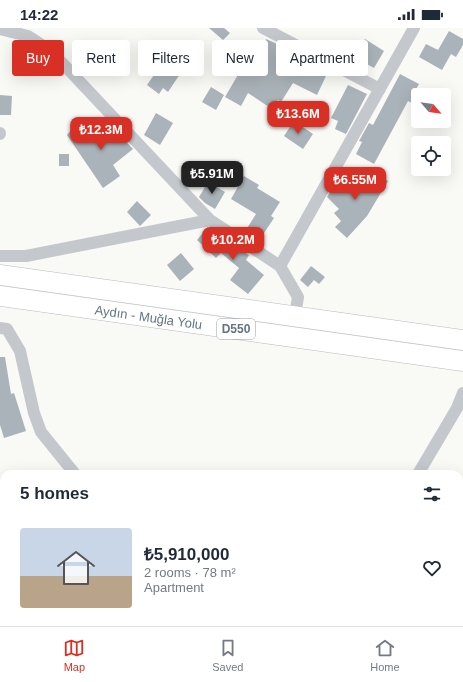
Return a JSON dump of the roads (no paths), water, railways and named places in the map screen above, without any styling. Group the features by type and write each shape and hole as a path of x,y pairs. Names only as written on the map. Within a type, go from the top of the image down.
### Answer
{"highway":[{"name":"Aydın - Muğla Yolu","path":"0,275 463,340"},
{"name":"Aydın - Muğla Yolu","path":"0,296 463,361"}],"street":[{"path":"263,28 380,89"},
{"path":"280,266 414,28"},
{"path":"0,29 28,36 50,51 210,220 280,266 298,297 295,316"},
{"path":"0,256 26,256 210,220"},
{"path":"0,328 7,330 20,351 34,413 41,432 72,470"},
{"path":"420,470 457,408 463,393"}]}
